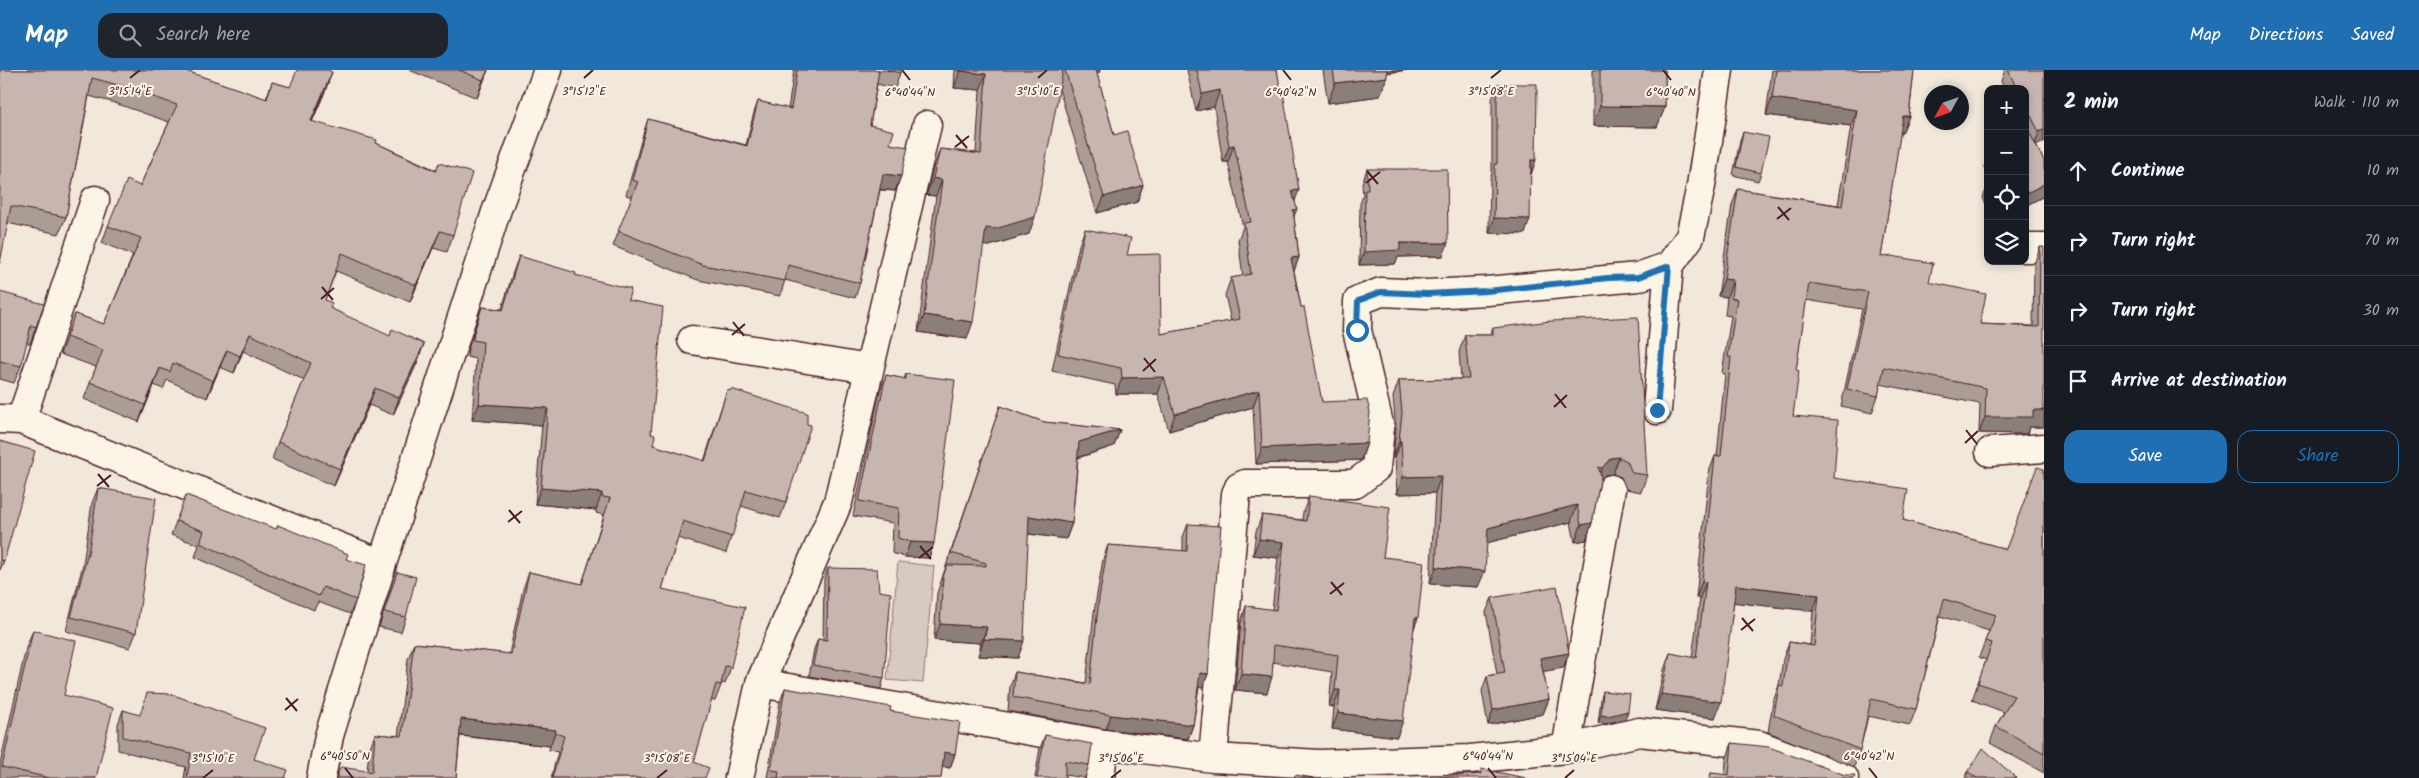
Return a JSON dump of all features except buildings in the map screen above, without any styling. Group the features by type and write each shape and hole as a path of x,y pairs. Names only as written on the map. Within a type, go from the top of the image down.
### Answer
{"street":[{"path":"321,778 329,736 382,564 496,212 548,70"},
{"path":"1657,410 1669,266 1690,237 1701,186 1719,70"},
{"path":"738,778 760,683 838,502 927,125"},
{"path":"94,200 10,420 382,564"},
{"path":"2029,248 2044,248"},
{"path":"1213,758 1236,494 1239,487 1245,484 1355,484 1376,468 1380,428 1357,330 1358,301 1381,292 1427,294 1487,291 1608,278 1638,277 1669,266"},
{"path":"692,340 870,369"},
{"path":"1990,452 2044,448"},
{"path":"1566,749 1612,490"},
{"path":"760,683 1104,744 1213,758 1319,764 1470,759 1566,749 1639,732 1759,745 1844,778"},
{"path":"1100,778 1104,744"}],"shaded area":[{"path":"898,562 934,566 923,683 887,680"}],"route":[{"path":"1357,330 1358,301 1381,292 1427,294 1487,291 1608,278 1638,277 1669,266 1657,410"}]}
